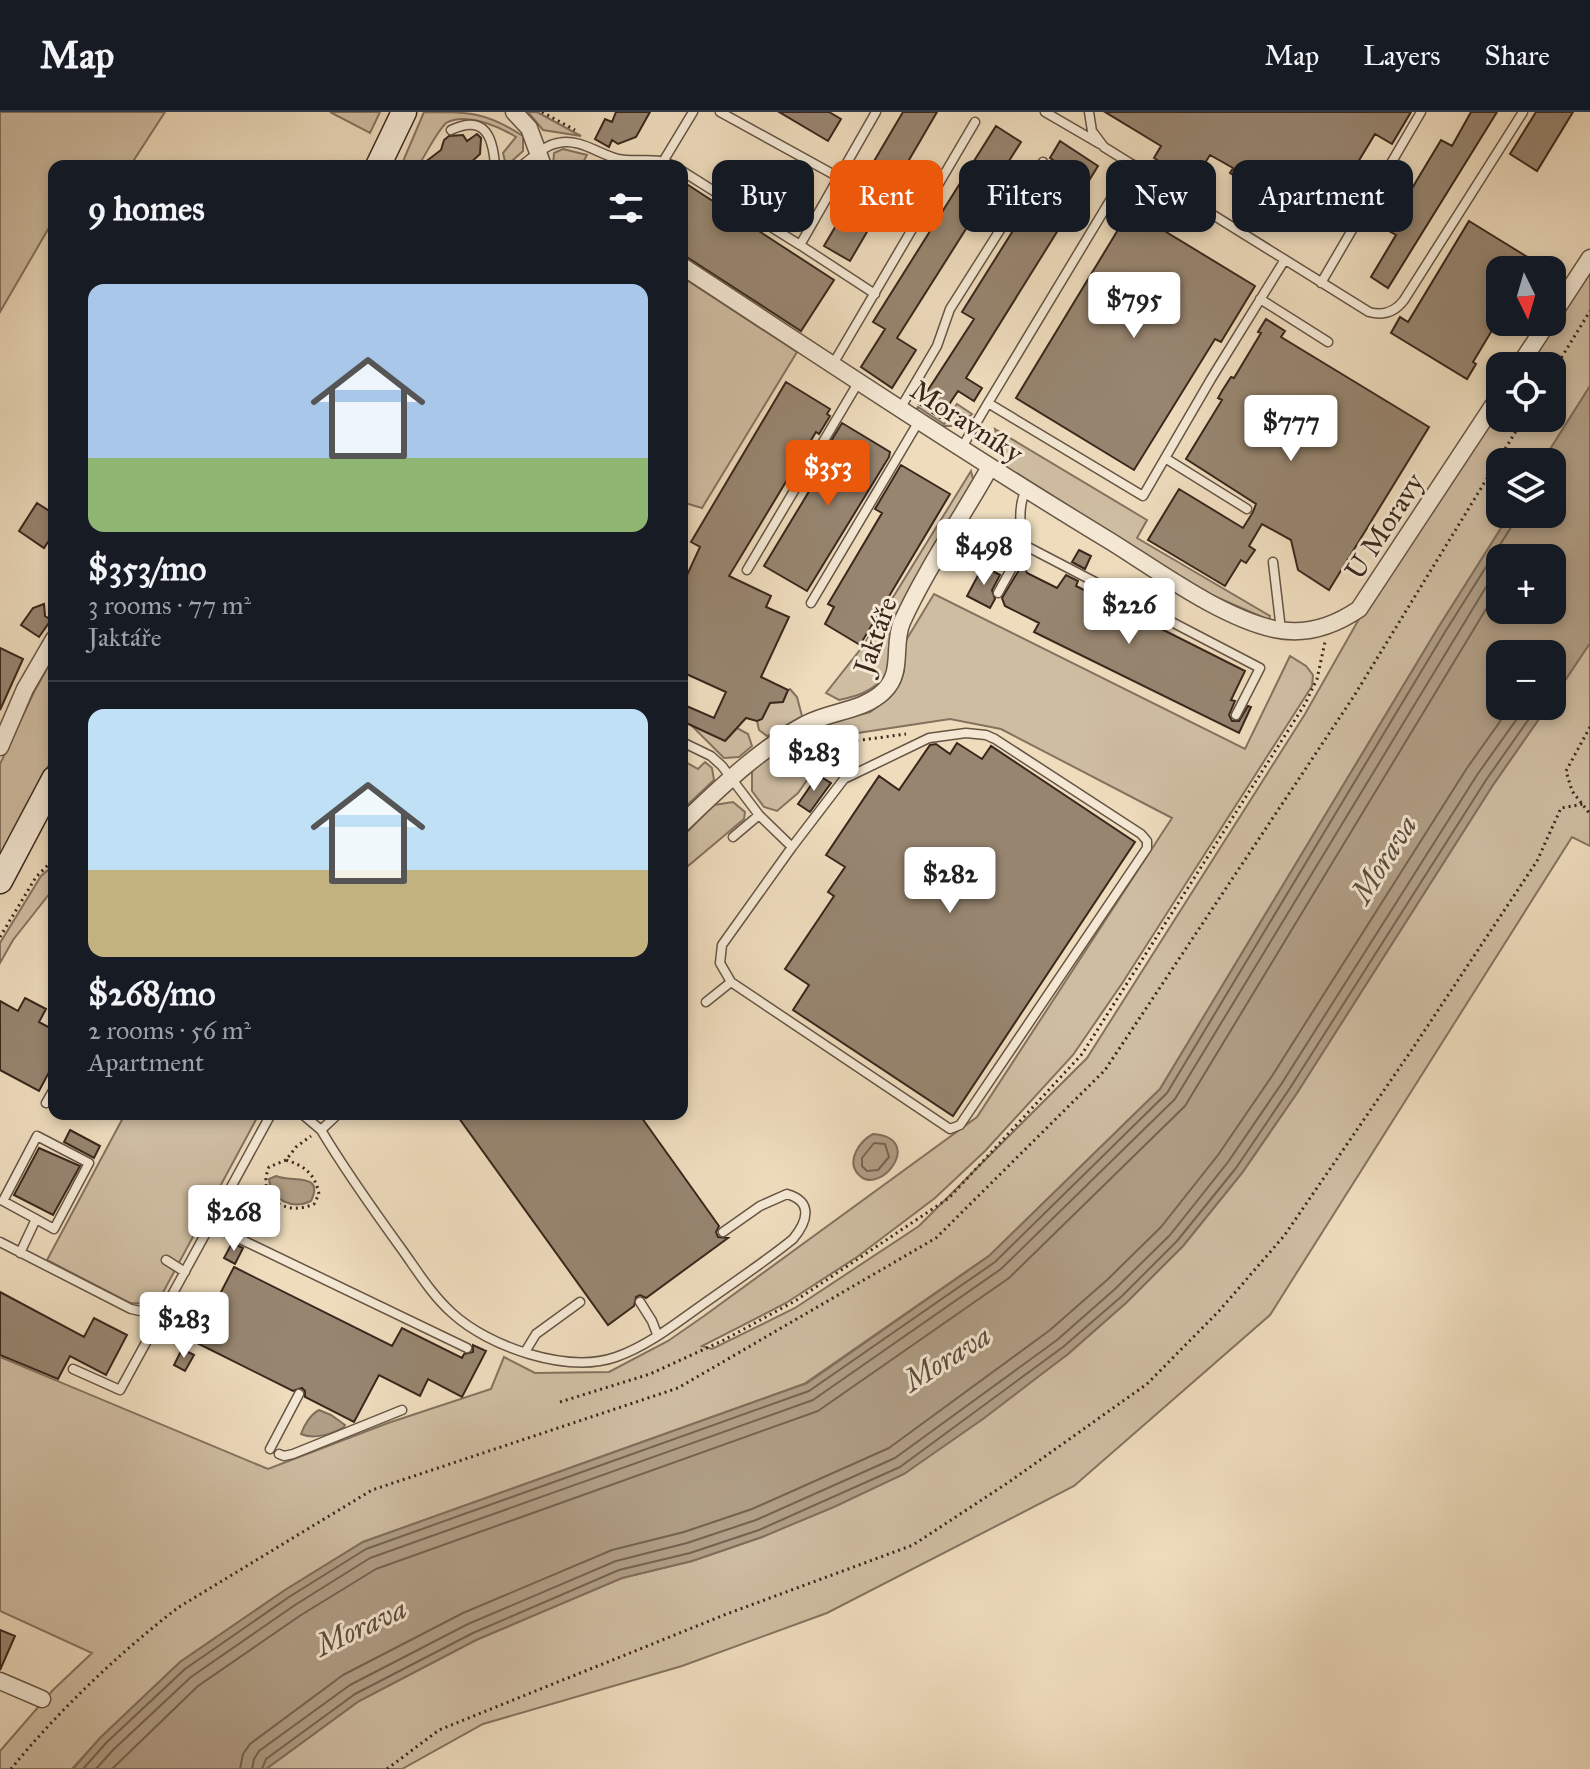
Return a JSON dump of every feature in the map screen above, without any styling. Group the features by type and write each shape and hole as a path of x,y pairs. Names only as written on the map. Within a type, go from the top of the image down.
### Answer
{"main road":[{"path":"381,160 404,112"},
{"path":"0,881 47,809"}],"street":[{"path":"514,112 526,124 541,160"},
{"path":"1566,295 1590,258"},
{"name":"Moravníky","path":"688,270 961,449 1229,613"},
{"name":"U Moravy","path":"1229,613 1281,630 1305,631 1328,627 1359,609 1486,416"},
{"name":"Jaktáře","path":"688,818 731,776 766,748 806,724 867,703 889,686 896,669 902,621 990,467"},
{"path":"0,747 25,689 48,649"},
{"path":"0,1681 42,1699"}],"lane":[{"path":"541,160 549,146 566,142 619,159 664,160 693,112"},
{"path":"720,112 830,172"},
{"path":"850,160 876,112"},
{"path":"1045,112 1125,160"},
{"path":"1089,112 1092,131 1104,147"},
{"path":"1321,283 1421,112"},
{"path":"1216,218 1374,314 1387,313 1399,307 1523,112"},
{"path":"832,365 975,122"},
{"path":"451,130 472,123 481,127 494,147 495,160"},
{"path":"688,175 875,294"},
{"path":"800,245 830,195"},
{"path":"961,449 1106,207"},
{"path":"900,409 937,346 950,309 999,232"},
{"path":"988,403 1143,496 1284,261"},
{"path":"1260,299 1328,342"},
{"path":"747,570 858,383"},
{"path":"811,603 919,421"},
{"path":"1165,458 1247,509"},
{"path":"998,593 1019,555 1023,539 1021,500 1026,490"},
{"path":"1023,539 1026,546 1260,668 1236,715"},
{"path":"1273,562 1281,630"},
{"path":"966,733 995,739 1141,834 1147,841 1147,848 960,1125 950,1129 731,982 720,963 722,945 792,847 844,779 925,740 966,733"},
{"path":"688,745 711,756 731,776 759,815 792,847"},
{"path":"733,837 759,815"},
{"path":"706,1002 731,982"},
{"path":"46,1103 48,1100"},
{"path":"73,1369 120,1390 268,1120"},
{"path":"309,1120 321,1130 365,1199 453,1315 475,1329 551,1361 594,1362 617,1356 657,1334 793,1239 804,1226 806,1210 800,1201 787,1194 760,1206 723,1232"},
{"path":"321,1130 332,1120"},
{"path":"37,1136 89,1163 54,1229 36,1219 3,1201 37,1136"},
{"path":"20,1253 36,1219"},
{"path":"211,1225 467,1348"},
{"path":"0,1242 131,1309 149,1313 163,1311"},
{"path":"166,1260 185,1272"},
{"path":"525,1352 536,1334 580,1302"},
{"path":"640,1302 657,1334"},
{"path":"299,1394 274,1451 284,1456 402,1410"}],"path":[{"path":"542,112 576,131"},
{"path":"1565,352 1590,311"},
{"path":"11,1769 102,1674 169,1615 372,1490 678,1388 936,1238 1105,1070 1354,696 1515,432"},
{"path":"1590,727 1566,771 1572,791 1590,814"},
{"path":"822,767 832,748 840,743 914,733 925,740"},
{"path":"387,1769 439,1730 724,1615 913,1545 1009,1482 1147,1384 1219,1311 1284,1236 1537,861 1561,808 1584,804"},
{"path":"0,937 36,877 48,865"},
{"path":"286,1160 307,1169 313,1176 319,1194 314,1204 286,1208 267,1192 265,1178 269,1167 286,1160 296,1147 321,1130"}],"shaded area":[{"path":"0,112 165,112 134,160 48,160 48,229 0,312"},
{"path":"330,112 380,112 370,133"},
{"path":"424,112 466,113 488,118 523,136 523,151 513,160 505,160 503,153 516,137 481,122 454,120 442,127 422,160 404,160"},
{"path":"528,112 537,112 581,136 543,130"},
{"path":"563,149 587,155 584,160 553,160 554,153"},
{"path":"1590,265 1590,386 1566,424 1566,352 1534,352 1544,336 1566,336 1566,302"},
{"path":"688,281 797,352 702,508 688,504"},
{"path":"957,404 972,414 958,426 941,426 916,410 918,407 944,424"},
{"path":"1486,425 1486,432 1561,432 1551,448 1486,448 1486,528 1501,528 1491,544 1486,544 1486,552 1160,1089 990,1255 804,1384 363,1542 285,1590 180,1662 72,1769 0,1769 0,1751 53,1690 92,1653 0,1611 0,1357 268,1469 388,1423 491,1389 504,1357 535,1373 609,1372 668,1341 977,1117 1172,818 1001,729 950,719 838,736 798,793 777,811 764,807 752,791 752,771 814,728 870,712 888,699 900,683 904,671 905,642 934,594 1245,749 1290,656 1306,666 1313,675 1312,686 1073,1055 985,1151 935,1198 857,1257 786,1303 702,1346 712,1349 795,1308 919,1226 1087,1058 1305,714 1359,619"},
{"path":"995,429 1147,520 1137,538 1270,616 1269,620 1207,593 1003,467"},
{"path":"971,471 974,483 884,678 869,690 839,700 826,693 863,646"},
{"path":"1590,643 1590,846 1572,837 1270,1315 1074,1486 827,1613 682,1666 483,1724 402,1769 266,1769 359,1701 476,1640 622,1578 692,1561 762,1537 904,1474 1068,1354 1127,1302 1183,1246 1242,1173 1538,720 1566,720 1566,679"},
{"path":"48,667 48,766 0,858 0,764"},
{"path":"790,689 797,697 802,716 767,736 759,730 757,721 773,699"},
{"path":"689,723 726,740 737,728 748,734 752,746 739,757 724,758"},
{"path":"705,762 712,768 714,780 688,804 688,763 698,769"},
{"path":"733,802 745,812 744,819 688,866 688,831 714,805"},
{"path":"48,870 48,896 13,940 0,963 0,943 41,876"},
{"path":"122,1120 256,1120 155,1304 130,1303 47,1260"}],"water":[{"name":"Morava","path":"1590,386 1590,643 1566,679 1566,640 1486,640 1486,720 1538,720 1242,1173 1183,1246 1127,1302 1068,1354 904,1474 762,1537 692,1561 622,1578 476,1640 359,1701 266,1769 73,1769 100,1738 180,1662 285,1590 363,1542 807,1383 989,1256 1160,1089 1486,552 1486,624 1566,624 1566,544 1491,544 1501,528 1566,528 1566,448 1551,448 1561,432 1566,432 1566,424"},
{"path":"873,1134 888,1138 896,1145 897,1155 887,1173 868,1180 859,1175 853,1164 859,1146"},
{"path":"276,1176 310,1182 314,1186 311,1201 290,1204 278,1198 269,1179"},
{"path":"319,1410 331,1415 344,1427 323,1435 301,1434 308,1420"}],"building":[{"path":"616,112 650,112 636,137 618,144 612,140 609,147 595,139 605,119 612,122"},
{"path":"779,112 829,112 841,119 828,141"},
{"path":"903,112 937,112 909,160 875,160"},
{"path":"1105,112 1411,112 1392,144 1375,134 1359,160 1232,160 1232,167 1210,155 1207,160 1157,160 1154,158 1161,146"},
{"path":"1471,112 1497,112 1388,288 1371,277 1396,235 1391,232 1413,232 1413,187 1441,140 1452,146"},
{"path":"1536,112 1573,112 1537,171 1510,154"},
{"path":"996,126 1021,142 1010,160 975,160"},
{"path":"477,134 481,138 480,154 474,160 428,160 441,150 449,136 463,135 467,141"},
{"path":"1060,141 1089,160 1053,160 1050,158"},
{"path":"1090,161 1098,166 1090,179"},
{"path":"688,185 712,201 712,232 760,232 834,280 801,331 688,258"},
{"path":"959,185 959,232 964,232 897,338 916,350 892,388 861,367 885,329 873,322 929,232 943,232 943,210"},
{"path":"1469,221 1526,256 1486,256 1486,336 1489,336 1467,379 1391,333 1400,317 1408,322"},
{"path":"832,232 867,232 850,261 824,246"},
{"path":"1012,232 1057,232 966,378 982,388 974,401 958,391 940,418 919,404 974,319 962,312"},
{"path":"1117,232 1166,232 1255,286 1221,342 1215,339 1134,470 1016,398"},
{"path":"1266,319 1285,331 1281,337 1429,427 1329,590 1298,570 1291,540 1262,524 1249,546 1255,550 1246,563 1241,560 1225,586 1148,540 1179,489 1243,528 1253,512 1256,504 1186,459 1222,400 1218,398 1222,391 1231,377 1234,378 1261,333 1258,332"},
{"path":"786,382 830,409 827,414 830,416 819,434 816,432 729,576 771,596 766,607 789,617 761,677 788,690 783,702 770,703 762,719 746,718 725,741 688,724 688,707 714,718 726,692 688,675 688,573 700,547 691,542"},
{"path":"842,423 890,452 889,457 807,591 764,566 837,445 831,441"},
{"path":"901,465 950,494 860,645 825,624 834,607 828,604 882,513 875,509"},
{"path":"37,503 48,510 48,542 44,548 19,531"},
{"path":"1079,550 1091,556 1085,569 1072,562"},
{"path":"983,566 1000,575 992,590 995,599 990,608 967,596"},
{"path":"1025,568 1027,573 1057,588 1066,575 1078,581 1076,586 1245,671 1231,700 1235,701 1229,715 1232,721 1239,721 1248,706 1251,707 1239,733 1034,632 1039,623 1005,606 1002,598 1019,570"},
{"path":"44,604 48,618 48,624 39,637 21,625 33,608"},
{"path":"0,648 23,659 0,710"},
{"path":"957,743 982,759 991,746 1135,842 953,1116 793,1010 809,985 785,969 834,896 828,892 845,867 826,855 879,776 899,790 930,745 936,744 950,754"},
{"path":"818,775 831,783 810,812 798,804"},
{"path":"25,998 46,1009 39,1022 48,1027 48,1074 39,1091 0,1070 0,1001 18,1011"},
{"path":"460,1120 643,1120 719,1226 716,1232 718,1237 728,1238 646,1298 636,1297 634,1306 608,1325"},
{"path":"70,1130 100,1146 94,1158 64,1142"},
{"path":"39,1148 80,1166 53,1215 14,1195"},
{"path":"232,1243 243,1248 235,1264 224,1258"},
{"path":"234,1267 392,1346 402,1328 462,1358 464,1354 473,1352 473,1345 486,1351 462,1397 428,1379 420,1396 379,1375 354,1422 305,1397 302,1388 293,1391 195,1342"},
{"path":"0,1292 84,1337 94,1318 127,1335 106,1375 70,1356 58,1379 0,1355"},
{"path":"182,1349 194,1355 185,1371 174,1365"},
{"path":"0,1630 15,1636 0,1670"}]}
